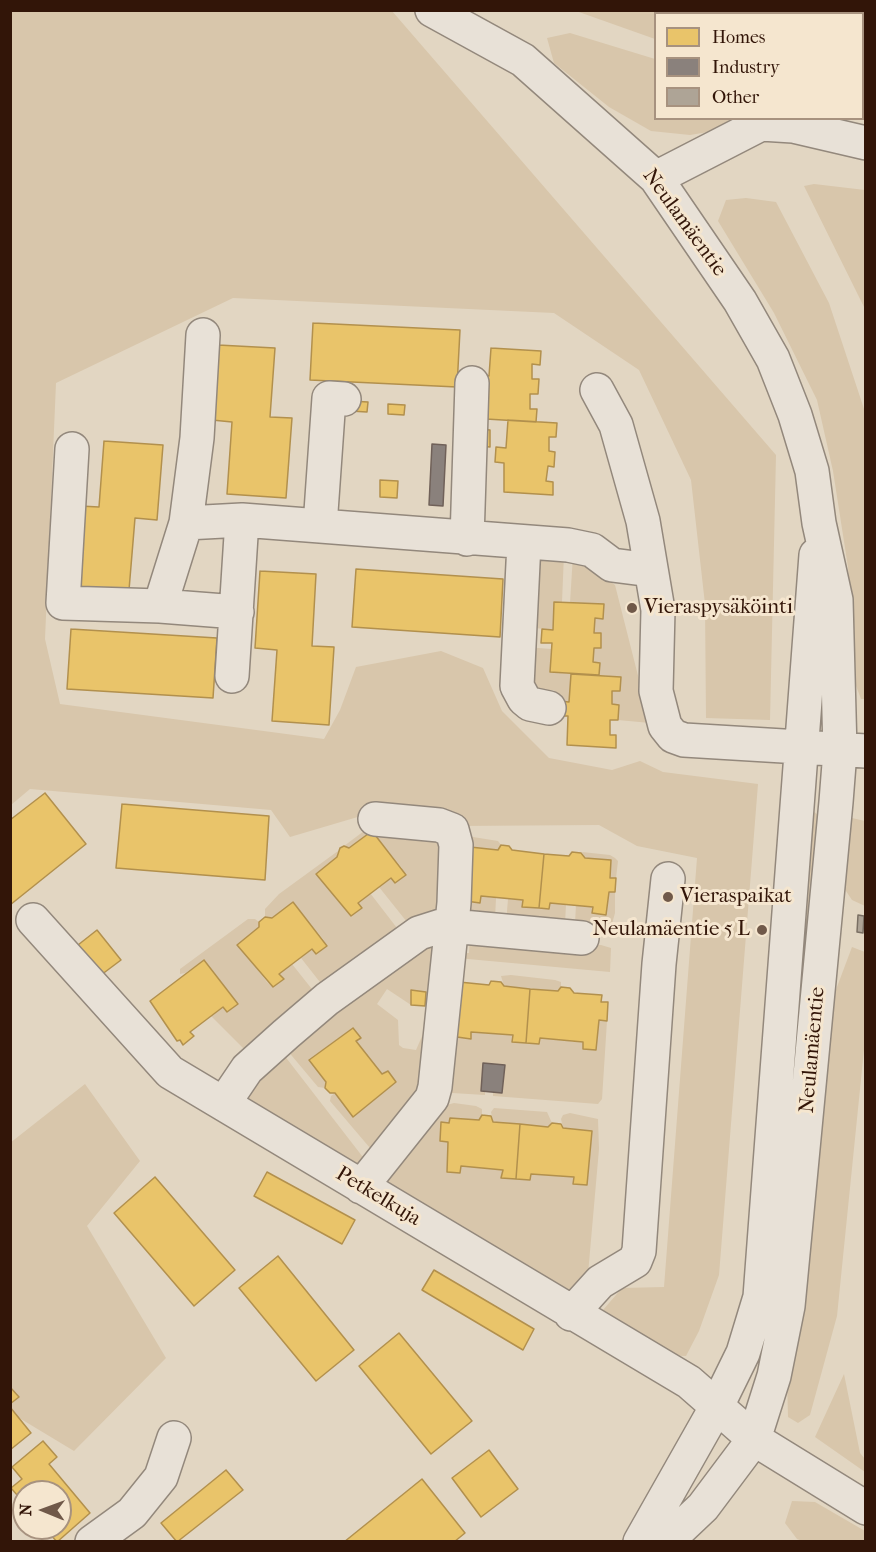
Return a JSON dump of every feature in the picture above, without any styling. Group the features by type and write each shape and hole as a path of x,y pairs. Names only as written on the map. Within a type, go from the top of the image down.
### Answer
{"street":[{"name":"Neulamäentie","path":"432,10 523,60 656,178 740,301 773,359 795,415 812,471 819,523 836,600 853,751 788,1306 774,1376 754,1439 703,1507 666,1542"},
{"path":"656,178 760,124 793,126 866,143"},
{"path":"160,606 186,523 197,438 203,335"},
{"path":"467,539 472,383"},
{"path":"597,390 616,425 631,473 651,570 658,610 656,691 665,726 673,736 684,740 853,751"},
{"path":"320,526 329,398 344,399"},
{"path":"72,448 63,603 160,606 237,612"},
{"path":"186,523 242,520 467,539 568,544 592,550 612,565 651,570"},
{"path":"232,676 242,520"},
{"name":"Neulamäentie","path":"640,1542 717,1406 743,1353 760,1297 819,523"},
{"path":"524,543 517,686 524,699 530,704 549,708"},
{"path":"361,1186 432,1098 437,1073 451,926 456,845 452,830 427,822 375,819"},
{"path":"571,1314 600,1282 635,1261 639,1251 659,964 668,879"},
{"name":"Petkelkuja","path":"33,920 170,1072 571,1314 689,1382 754,1439 866,1508"},
{"path":"224,1103 248,1069 327,999 411,937 431,928 451,926 582,938"},
{"path":"92,1542 132,1513 161,1477 174,1438"}],"shaded area":[{"path":"688,10 695,12 654,12 654,39 576,11"},
{"path":"11,11 392,11 776,455 770,720 706,718 705,604 691,480 639,370 554,313 233,298 56,383 45,639 60,704 324,739 340,710 356,667 441,651 483,668 502,711 549,758 612,770 640,761 663,772 758,784 719,1275 699,1331 686,1356 660,1355 603,1310 622,1288 664,1287 697,858 637,846 599,825 456,826 361,816 290,837 271,810 30,789 11,805"},
{"path":"570,33 654,59 654,120 729,120 720,130 690,135 651,131 609,107 554,63 547,38"},
{"path":"814,184 865,190 865,309 804,186"},
{"path":"746,198 776,202 829,303 865,412 865,699 861,699 855,683 848,567 833,471 817,400 774,313 718,221 726,200"},
{"path":"564,554 562,602 554,602 553,630 535,628 529,560"},
{"path":"573,555 615,585 650,723 618,720 619,705 612,704 612,691 620,691 621,677 599,675 600,663 593,662 594,648 601,648 601,633 594,633 595,618 603,618 604,605 570,603"},
{"path":"526,647 551,649 550,672 571,674 569,702 554,701 554,690 538,690 523,671"},
{"path":"813,811 818,815 813,925 792,1149 794,1055"},
{"path":"852,818 865,821 865,906 852,900 844,888"},
{"path":"368,828 444,834 447,910 411,927 379,887 402,868 372,831 349,848 344,846"},
{"path":"473,837 498,841 501,845 498,850 470,847 469,839"},
{"path":"338,851 337,857 317,874 351,916 362,908 358,903 370,893 397,928 399,935 323,986 301,958 312,949 327,946 323,939 293,902 272,918 265,917 265,909 279,894"},
{"path":"582,852 610,855 615,858 618,861 616,878 610,878 611,860 585,858"},
{"path":"609,892 615,892 615,913 610,931 596,934 575,923 576,905 593,907 593,913 605,915"},
{"path":"481,896 496,898 495,919 473,923 458,902"},
{"path":"508,899 523,900 523,907 549,909 550,903 566,904 565,924 506,923"},
{"path":"248,919 255,919 259,922 259,927 238,945 267,982 273,987 283,979 279,974 292,964 319,998 253,1054 244,1049 211,1016 223,1007 227,1012 238,1004 205,960 180,974 180,969"},
{"path":"436,933 427,1008 425,992 411,990 411,1005 387,989 377,1004 398,1020 399,1045 403,1048 416,1050 423,1034 435,1035 427,1085 377,1148 370,1148 330,1101 331,1096 335,1093 353,1117 396,1082 388,1071 382,1074 356,1041 361,1038 353,1028 309,1059 326,1082 325,1088 318,1087 287,1050"},
{"path":"470,935 601,945 611,948 610,972 457,958 454,953 469,953"},
{"path":"852,947 865,952 866,1030 837,1316 810,1415 798,1423 788,1417 787,1379 809,1259 834,995"},
{"path":"501,976 555,980 561,982 561,987 558,991 504,986"},
{"path":"599,1020 607,1021 602,1099 598,1104 493,1096 493,1092 502,1093 505,1066 483,1063 481,1091 485,1092 485,1095 452,1093 445,1088 457,1037 470,1039 471,1032 513,1035 513,1042 539,1044 540,1038 596,1044"},
{"path":"284,1055 369,1165 361,1172 244,1101 239,1090"},
{"path":"85,1084 140,1161 87,1226 166,1358 74,1451 11,1413 10,1143"},
{"path":"454,1103 476,1106 482,1109 482,1115 479,1120 450,1118 449,1123 441,1122 440,1141 448,1142 447,1172 460,1173 461,1166 503,1170 502,1177 530,1180 531,1174 573,1177 573,1184 588,1178 592,1131 563,1128 561,1119 563,1115 570,1113 598,1119 599,1149 588,1274 571,1293 379,1182 443,1106"},
{"path":"494,1108 547,1112 552,1123 548,1127 493,1122 491,1112"},
{"path":"844,1374 860,1453 865,1459 865,1472 815,1437"},
{"path":"792,1501 815,1502 865,1531 865,1541 805,1542 797,1539 785,1523"}],"building: Homes":[{"path":"313,323 460,330 457,387 310,380"},
{"path":"218,345 275,348 270,417 292,418 286,498 227,494 232,422 212,420"},
{"path":"491,348 541,351 540,365 532,364 532,379 539,379 538,394 530,394 530,409 537,409 536,422 486,419 479,375 489,376"},
{"path":"351,401 368,402 367,412 350,411"},
{"path":"388,404 405,405 404,415 388,414"},
{"path":"508,420 557,423 556,437 549,437 549,451 555,452 554,467 548,466 546,481 553,482 553,495 504,492 504,463 495,462 496,447 506,448"},
{"path":"480,429 490,430 490,447 480,446"},
{"path":"104,441 163,445 157,520 135,518 129,590 73,586 80,506 99,507"},
{"path":"380,480 398,481 397,498 380,497"},
{"path":"356,569 503,579 500,637 352,627"},
{"path":"260,571 316,574 312,646 334,647 329,725 272,721 277,650 255,648"},
{"path":"554,602 604,604 603,619 595,618 594,633 601,633 601,648 594,648 593,662 600,663 599,675 550,672 552,643 541,643 542,629 553,630"},
{"path":"71,629 217,638 213,698 67,689"},
{"path":"571,674 621,677 620,691 612,691 612,704 619,705 618,720 610,720 610,735 616,735 616,748 567,745 568,716 558,716 559,701 569,702"},
{"path":"45,793 86,844 10,905 10,820"},
{"path":"122,804 269,816 265,880 116,868"},
{"path":"372,831 406,875 395,883 391,878 358,903 362,908 351,916 316,874 337,857 340,848 344,846 349,848"},
{"path":"501,845 509,846 512,850 544,854 539,908 522,907 523,900 481,896 480,903 466,901 470,847 498,850"},
{"path":"572,852 581,853 585,858 611,860 610,878 616,878 615,892 609,892 606,915 592,913 593,907 550,903 549,909 539,908 544,854 569,856"},
{"path":"293,902 327,946 316,954 312,949 279,974 284,979 273,987 237,945 259,927 259,922 265,917 272,918"},
{"path":"97,930 121,960 101,975 78,945"},
{"path":"204,960 238,1004 227,1012 223,1007 190,1032 194,1036 183,1045 180,1040 177,1041 150,1001"},
{"path":"491,981 501,982 504,986 530,989 526,1043 512,1042 513,1035 471,1032 471,1039 457,1037 459,982 489,985"},
{"path":"561,987 570,988 574,993 602,995 601,1002 608,1002 607,1021 599,1020 596,1050 583,1049 583,1042 540,1038 539,1044 526,1043 530,989 558,991"},
{"path":"411,990 426,992 425,1006 411,1005"},
{"path":"353,1028 361,1038 356,1041 382,1074 388,1071 396,1082 353,1117 335,1093 330,1093 325,1088 326,1082 309,1060"},
{"path":"482,1115 491,1116 493,1122 520,1124 516,1179 501,1178 503,1170 461,1166 460,1173 447,1172 448,1142 440,1141 441,1122 449,1123 450,1118 479,1120"},
{"path":"552,1123 561,1124 563,1128 592,1131 587,1185 573,1184 574,1177 531,1174 530,1180 516,1179 520,1124 548,1127"},
{"path":"267,1172 355,1220 342,1244 254,1196"},
{"path":"155,1177 235,1270 194,1306 114,1213"},
{"path":"278,1256 354,1350 316,1381 239,1288"},
{"path":"434,1270 534,1329 523,1350 422,1290"},
{"path":"399,1333 472,1421 431,1454 359,1366"},
{"path":"10,1387 19,1397 10,1404"},
{"path":"10,1407 31,1433 10,1450"},
{"path":"43,1441 57,1457 49,1464 62,1480 21,1480 12,1467"},
{"path":"489,1450 518,1489 481,1517 452,1478"},
{"path":"226,1470 243,1490 177,1542 161,1523"},
{"path":"422,1479 465,1533 454,1542 344,1542"},
{"path":"72,1491 90,1513 72,1529"}],"building: Industry":[{"path":"432,444 446,445 443,506 429,505"},
{"path":"483,1063 505,1065 502,1093 481,1091"}],"building: Other":[{"path":"858,915 864,916 863,933 857,932"}],"place":[{"name":"Vieraspysäköinti","path":"632,608"},
{"name":"Vieraspaikat","path":"668,897"},
{"name":"Neulamäentie 5 L","path":"762,930"}]}
